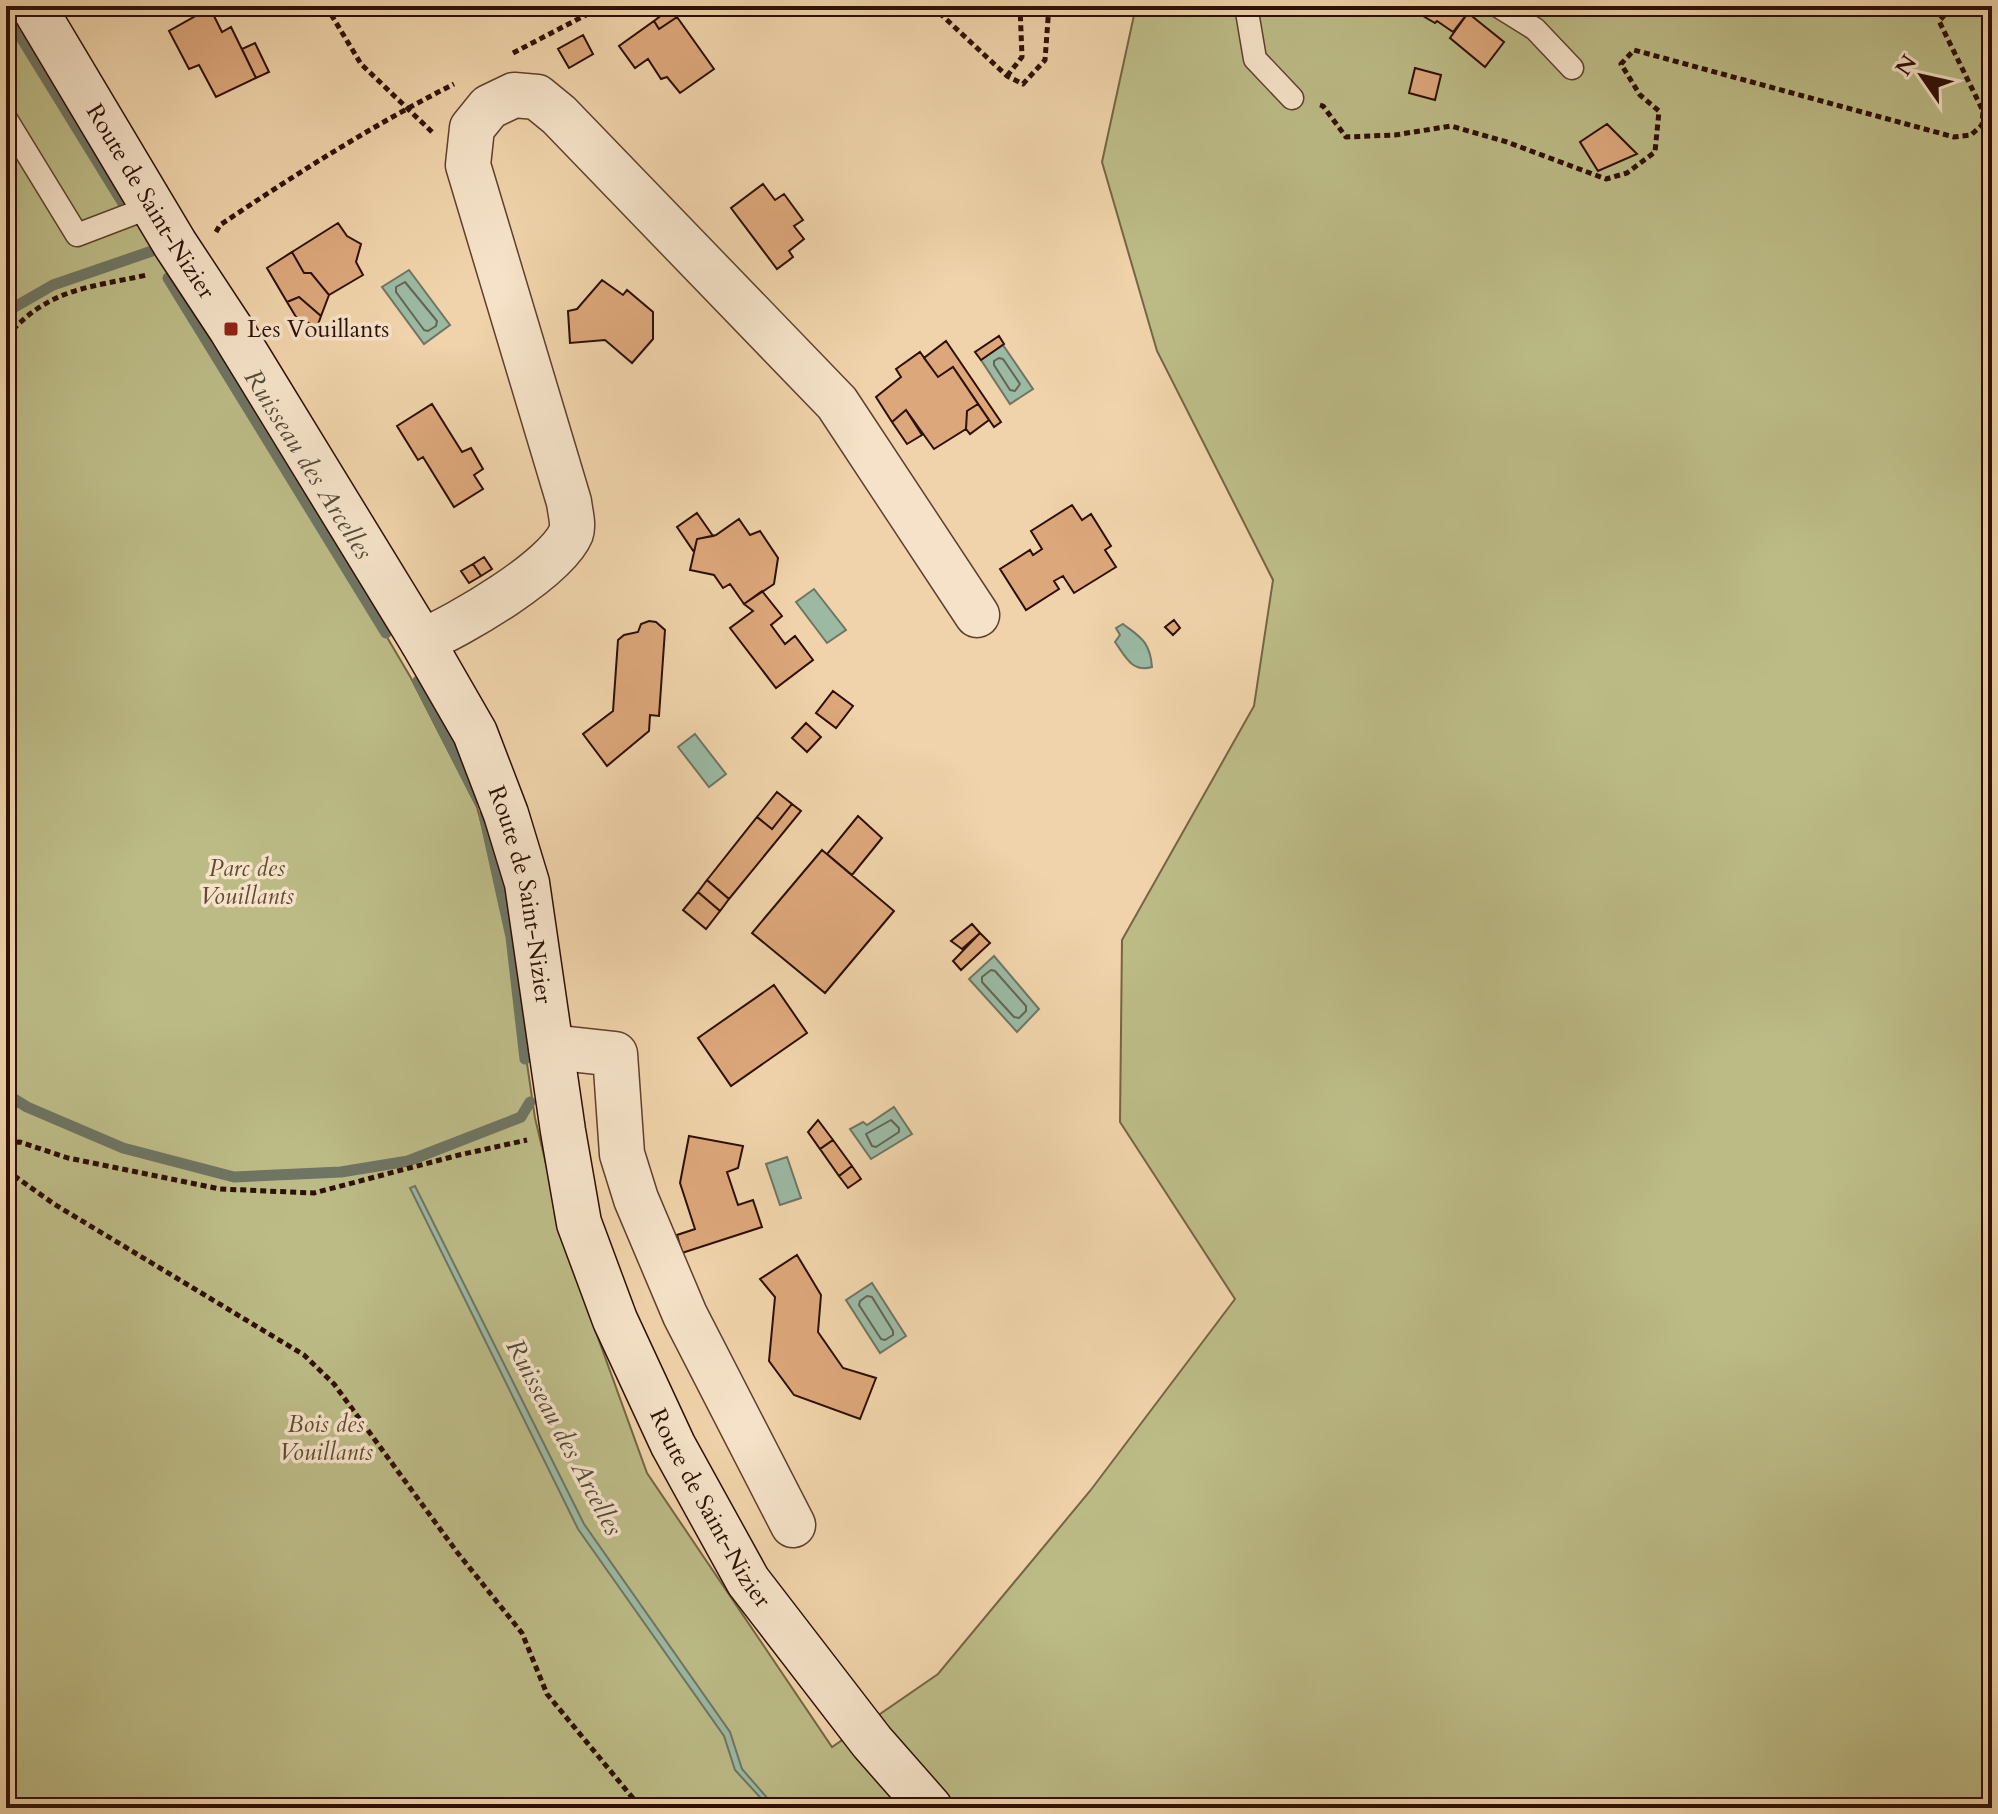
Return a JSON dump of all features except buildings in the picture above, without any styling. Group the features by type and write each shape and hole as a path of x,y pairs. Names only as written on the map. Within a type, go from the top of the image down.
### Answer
{"main road":[{"name":"Route de Saint-Nizier","path":"33,6 422,641 475,733 506,814 527,883 579,1223 615,1320 673,1445 748,1581 872,1742 930,1808"},
{"path":"422,641 486,609 556,554 572,531 569,502 468,165 472,128 489,107 514,95 537,97 559,115 837,403 977,615"},
{"path":"551,1047 615,1054 622,1154 636,1199 685,1315 793,1525"}],"lane":[{"path":"1246,6 1255,59 1292,98"},
{"path":"1498,6 1535,29 1572,68"},
{"path":"6,119 77,235 153,206"}],"path":[{"path":"326,6 361,64 468,165"},
{"path":"506,57 603,6"},
{"path":"932,6 1007,76 1023,84 1045,60 1049,6"},
{"path":"1007,76 1022,57 1020,6"},
{"path":"1292,98 1323,106 1346,137 1395,135 1451,126 1507,142 1606,179 1627,173 1655,152 1659,111 1640,95 1621,64 1634,50 1954,137 1971,135 1982,125 1983,111 1939,21 1953,6"},
{"path":"212,237 220,225 301,170 463,79"},
{"path":"6,337 34,309 49,300 152,274"},
{"path":"6,1143 20,1142 68,1158 220,1189 314,1193 563,1131"},
{"path":"6,1170 54,1204 304,1355 334,1384 457,1552 522,1633 547,1694 641,1808"}],"green space":[{"path":"6,6 173,273 411,678 477,807 504,906 535,1118 567,1252 647,1473 832,1747 938,1674 1090,1491 1235,1299 1120,1122 1122,940 1254,706 1273,580 1157,351 1102,162 1136,6 1992,6 1992,1808 6,1808"}],"water":[{"path":"409,270 450,325 424,344 382,287"},
{"path":"1003,345 1033,389 1010,404 981,360"},
{"path":"814,589 846,630 827,643 796,602"},
{"path":"1123,624 1146,645 1152,667 1139,668 1134,665 1115,642 1120,635 1116,628"},
{"path":"695,734 726,774 709,787 678,747"},
{"path":"994,956 1039,1009 1017,1032 969,979"},
{"path":"894,1107 912,1134 871,1159 850,1129 863,1122 867,1125"},
{"path":"787,1157 801,1198 780,1205 766,1164"},
{"path":"415,1186 584,1524 730,1732 742,1769 776,1808 770,1808 735,1770 724,1736 578,1529 410,1188"},
{"path":"872,1283 906,1336 880,1353 846,1300"}],"waterway":[{"name":"Ruisseau des Arcelles","path":"6,13 126,208"},
{"path":"6,312 53,285 152,251"},
{"name":"Ruisseau des Arcelles","path":"168,278 386,633"},
{"name":"Ruisseau des Arcelles","path":"418,681 478,799"},
{"name":"Ruisseau des Arcelles","path":"484,815 511,937 525,1059"},
{"path":"6,1094 27,1107 123,1148 234,1177 341,1172 408,1161 521,1117 530,1102"}],"place":[{"name":"Les Vouillants","path":"231,329"}],"park label":[{"name":"Parc des Vouillants","path":"247,882"},
{"name":"Bois des Vouillants","path":"326,1438"}]}
